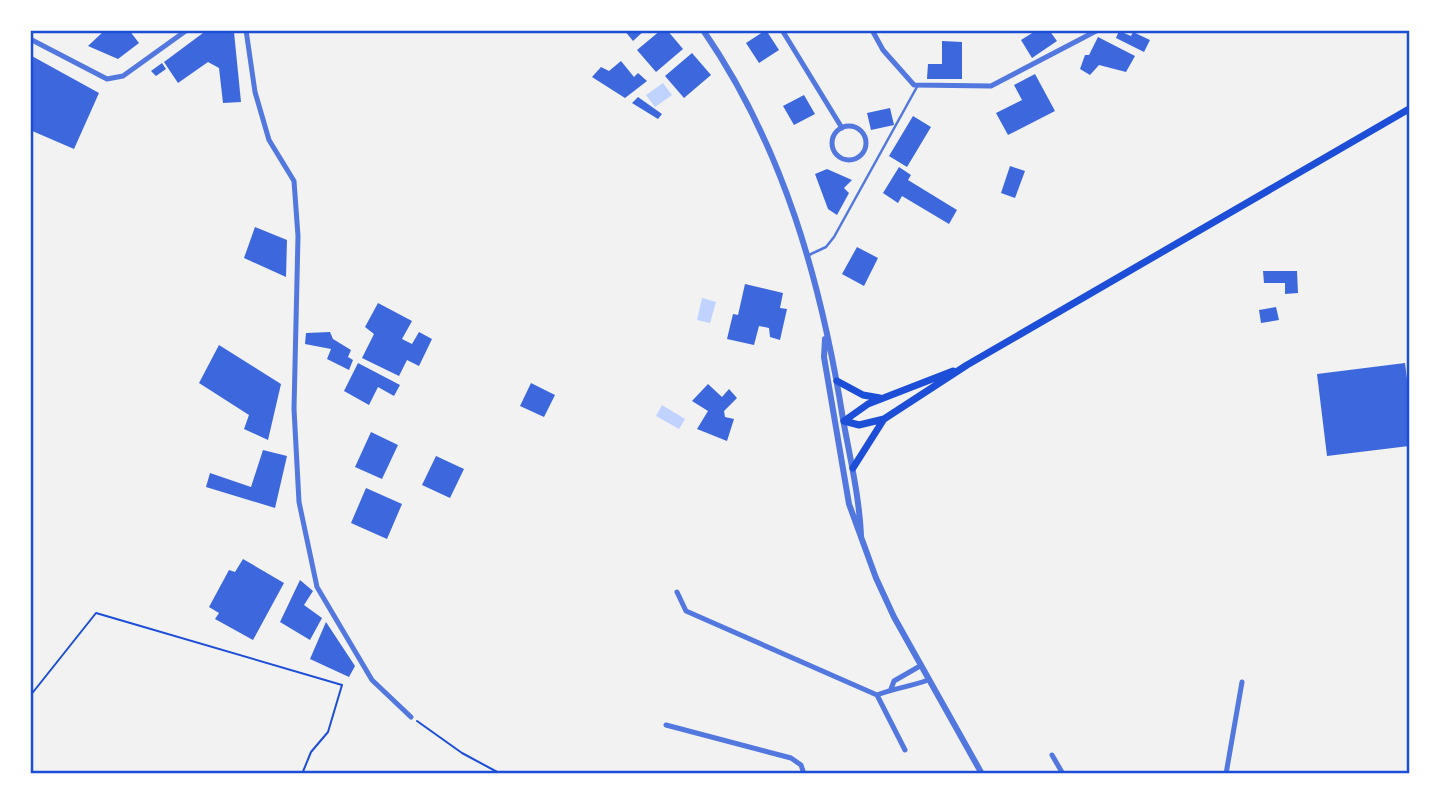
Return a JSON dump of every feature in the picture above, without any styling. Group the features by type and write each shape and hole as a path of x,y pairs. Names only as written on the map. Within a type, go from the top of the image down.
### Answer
{"main road":[{"path":"844,421 859,425 884,419 967,365 1409,109"},
{"path":"844,421 881,398 967,365"},
{"path":"838,381 863,396 881,398"},
{"path":"853,468 884,419"}],"street":[{"path":"30,39 107,79 123,76 187,30"},
{"path":"246,30 255,92 269,140 294,181 298,236 294,409 299,502 317,587 372,680 411,717"},
{"path":"703,30 751,109 770,150 808,256 838,381 861,535"},
{"path":"782,30 842,128"},
{"path":"872,30 898,70 914,85 991,86 1098,30"},
{"path":"842,128 857,128 864,136 864,152 856,159 840,157 833,148 834,136 842,128"},
{"path":"825,333 824,357 833,422 849,504 894,617 982,774"},
{"path":"833,422 844,421"},
{"path":"677,592 686,611 877,695 905,750"},
{"path":"891,689 894,681 920,666"},
{"path":"877,695 928,680"},
{"path":"1226,774 1242,682"},
{"path":"666,725 791,758 801,765 804,774"},
{"path":"1052,755 1063,774"}],"lane":[{"path":"808,256 826,247 834,237 918,85"}],"path":[{"path":"30,696 96,613 342,685 327,732 311,752 302,774"},
{"path":"411,717 462,753 501,774"}],"water":[{"path":"663,83 672,95 655,107 646,95"},
{"path":"702,298 716,302 710,323 697,320"},
{"path":"662,405 685,419 679,429 656,416"}],"building":[{"path":"105,30 129,30 139,43 118,59 88,46"},
{"path":"207,30 234,32 241,102 223,103 219,68 208,62 178,83 164,62"},
{"path":"624,30 645,30 633,41"},
{"path":"661,30 667,30 683,49 656,72 637,50"},
{"path":"766,30 779,50 759,63 746,43"},
{"path":"1037,30 1049,30 1057,41 1032,58 1021,40"},
{"path":"1119,31 1131,36 1133,32 1150,40 1144,52 1116,38"},
{"path":"1098,37 1135,56 1126,72 1099,65 1090,75 1080,69 1085,55 1089,55"},
{"path":"942,41 962,42 962,79 927,79 928,64 942,64"},
{"path":"692,53 711,75 684,98 665,76"},
{"path":"30,55 99,93 74,149 30,130"},
{"path":"621,61 634,77 638,73 647,81 625,98 592,77 601,67 609,71"},
{"path":"162,63 166,69 156,76 151,71"},
{"path":"1035,74 1055,111 1008,135 996,113 1022,100 1014,85"},
{"path":"804,95 815,114 794,125 783,106"},
{"path":"638,97 662,114 658,119 632,103"},
{"path":"890,108 894,125 871,130 867,113"},
{"path":"913,116 931,127 907,167 889,156"},
{"path":"1010,166 1025,171 1015,198 1001,193"},
{"path":"899,167 911,175 908,180 957,210 949,224 902,196 898,203 883,193"},
{"path":"827,169 852,180 844,188 849,193 837,215 828,209 815,174"},
{"path":"255,227 287,240 286,277 244,258"},
{"path":"857,247 878,258 864,286 842,274"},
{"path":"1263,271 1297,271 1298,293 1285,294 1285,283 1264,283"},
{"path":"745,284 783,293 780,308 787,309 780,340 770,337 769,328 759,326 754,345 727,339 733,314 738,315"},
{"path":"378,303 412,321 402,339 412,344 419,332 432,339 419,366 407,360 399,376 362,358 374,334 365,327"},
{"path":"1276,307 1279,320 1261,323 1259,310"},
{"path":"330,332 333,339 351,350 348,357 353,360 349,370 327,359 331,349 305,344 306,333"},
{"path":"219,345 281,384 268,440 244,429 249,415 199,383"},
{"path":"358,363 400,385 394,396 378,387 369,405 344,391"},
{"path":"1405,363 1409,395 1409,446 1327,456 1317,374"},
{"path":"531,383 555,395 544,417 520,406"},
{"path":"708,384 722,397 729,389 737,398 724,411 725,417 734,419 727,441 697,429 708,411 692,401"},
{"path":"371,432 398,445 382,479 355,467"},
{"path":"263,450 287,456 275,508 206,487 210,473 251,487"},
{"path":"436,456 464,469 450,498 422,485"},
{"path":"366,488 402,504 387,539 351,523"},
{"path":"243,559 284,583 253,640 215,619 219,613 209,607 229,570 235,572"},
{"path":"300,580 313,591 304,605 322,618 310,640 280,622"},
{"path":"326,622 355,666 349,677 310,659"}]}
